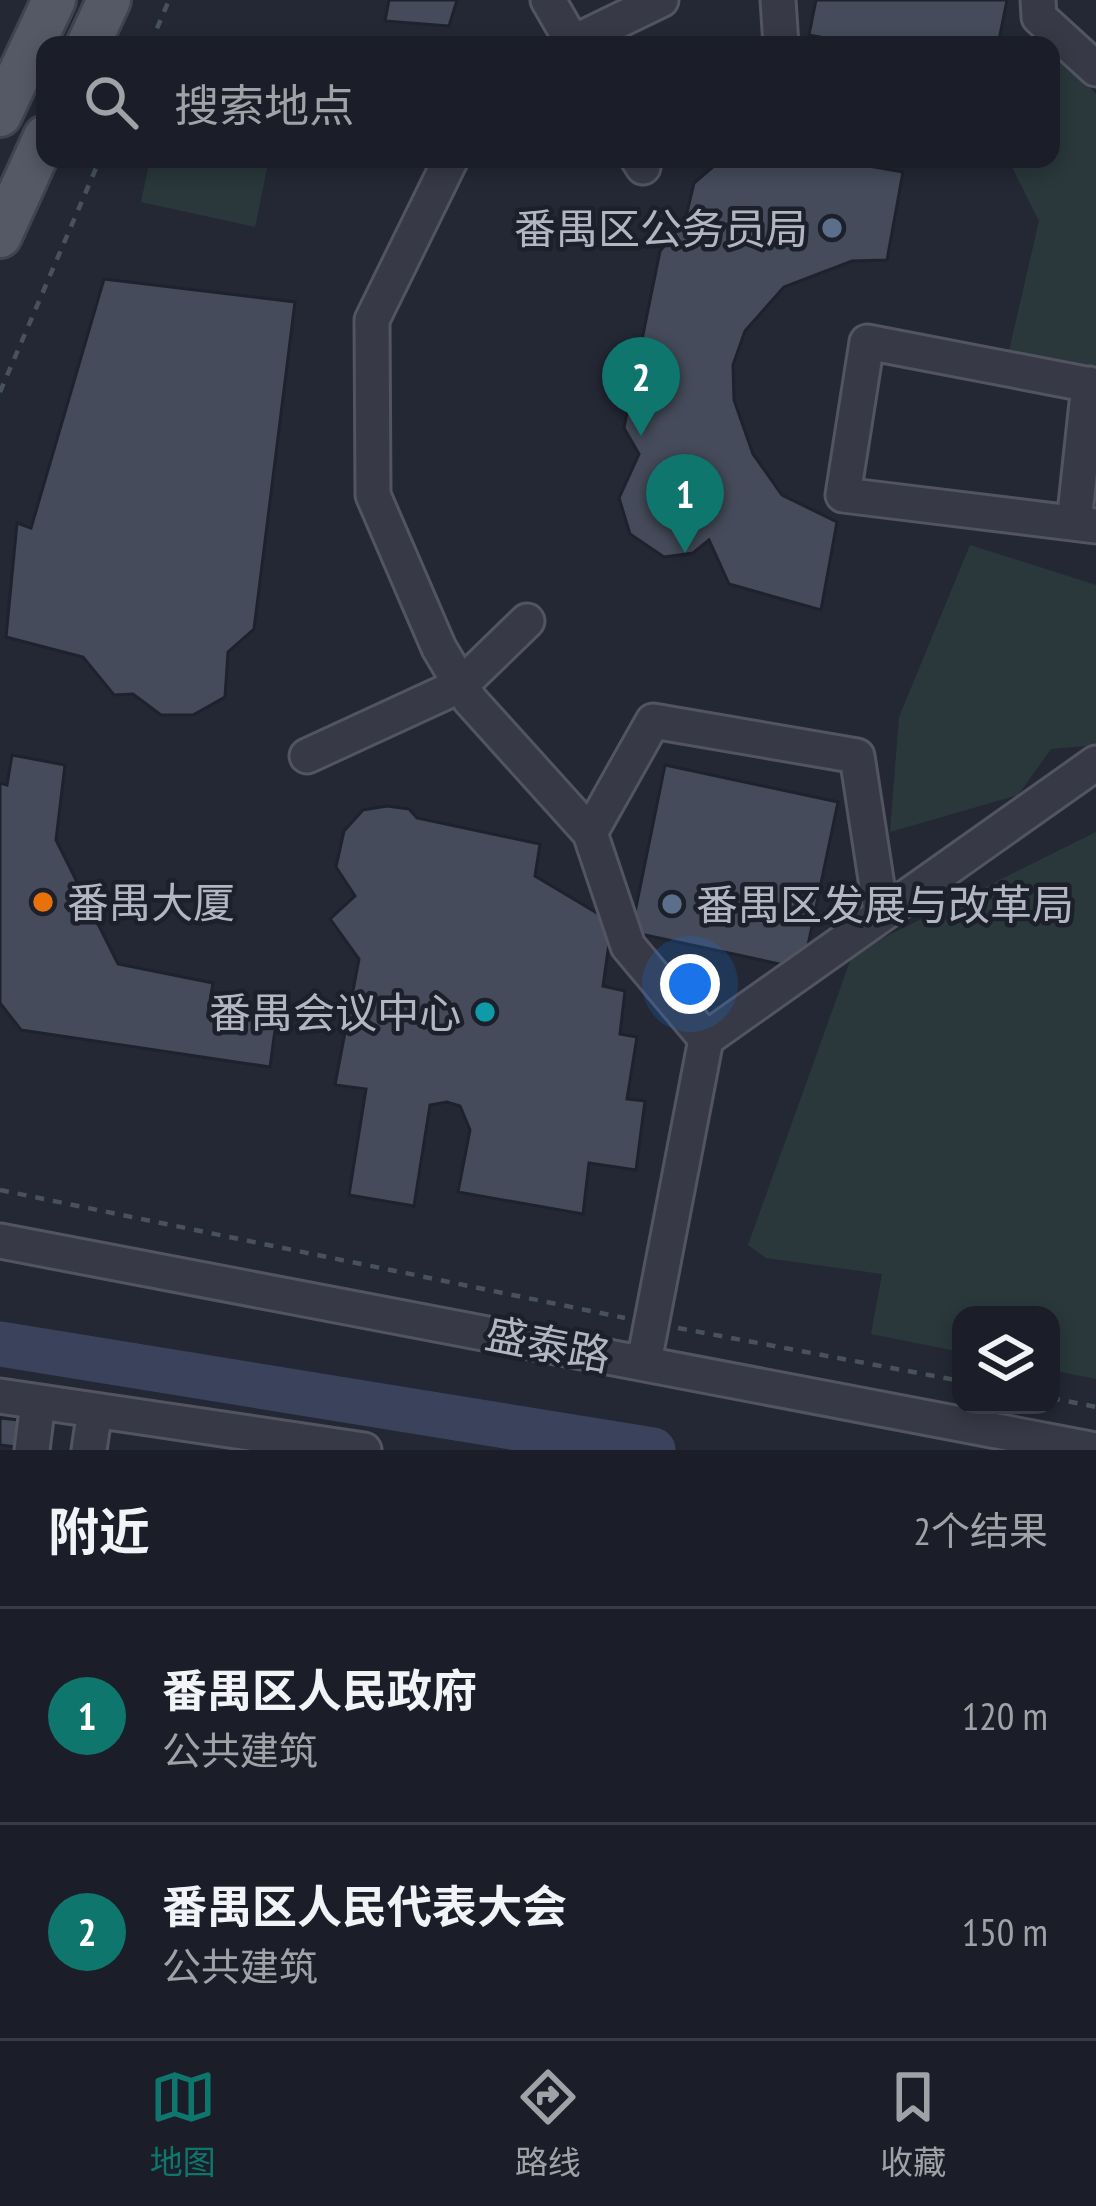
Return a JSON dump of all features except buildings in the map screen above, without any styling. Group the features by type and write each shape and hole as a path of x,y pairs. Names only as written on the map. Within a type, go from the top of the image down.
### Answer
{"main road":[{"path":"37,36 54,0"},
{"path":"92,36 109,0"},
{"path":"0,115 36,38"},
{"path":"0,236 36,157"}],"street":[{"path":"548,0 568,36"},
{"path":"588,36 661,0"},
{"path":"778,0 780,36"},
{"path":"1060,41 1096,69"},
{"path":"447,168 372,320 373,495 439,649 460,685 590,833 628,946 706,1039"},
{"path":"867,342 1092,385 1085,524 843,494 867,342"},
{"path":"307,755 460,685 527,621"},
{"path":"590,833 652,721 856,756 881,911"},
{"path":"644,1362 706,1039 1096,763"},
{"name":"盛泰路","path":"0,1241 1096,1450"},
{"path":"0,1396 94,1410 139,1433 364,1450"},
{"path":"32,1450 38,1402"},
{"path":"89,1450 94,1410"}],"path":[{"path":"154,36 169,0"},
{"path":"0,392 96,168"},
{"path":"0,1190 952,1380"},
{"path":"1060,1400 1096,1407"}],"shaded area":[{"path":"1060,56 1096,94 1096,374 1008,355 1039,221 1012,168 1060,168"},
{"path":"148,168 267,168 255,227 141,202"},
{"path":"970,545 1096,585 1096,745 1051,749 1018,795 890,832 899,717"},
{"path":"1096,832 1096,1379 1060,1372 1060,1306 952,1306 952,1350 871,1334 882,1274 766,1258 748,1245 853,953"}],"waterway":[{"path":"0,1344 653,1450"}],"place":[{"name":"番禺区公务员局","path":"832,228"},
{"name":"番禺区人民代表大会","path":"641,436"},
{"name":"番禺区人民政府","path":"685,553"},
{"name":"番禺大厦","path":"43,902"},
{"name":"番禺区发展与改革局","path":"672,904"},
{"name":"番禺会议中心","path":"485,1012"}]}
